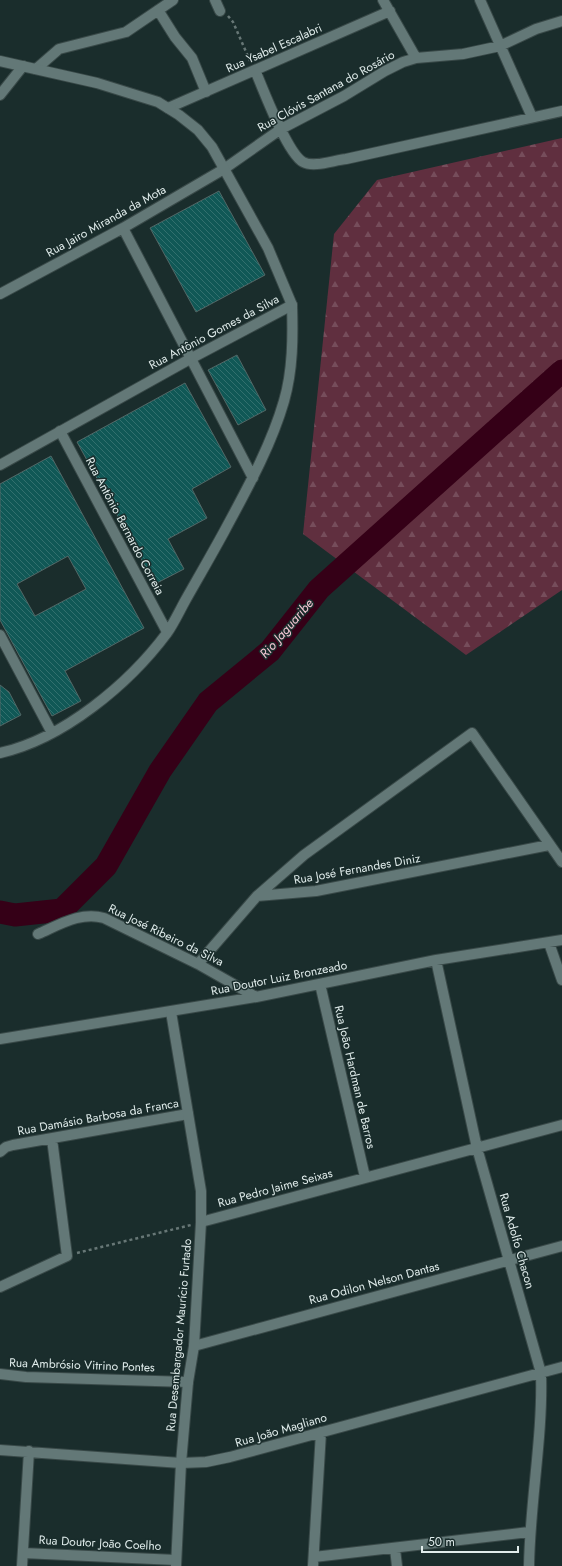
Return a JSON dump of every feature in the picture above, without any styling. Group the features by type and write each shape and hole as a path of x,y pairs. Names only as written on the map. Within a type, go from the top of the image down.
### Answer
{"street":[{"path":"36,69 59,49 126,32 173,0"},
{"path":"215,0 220,11"},
{"path":"383,0 416,58"},
{"path":"480,0 532,117"},
{"path":"158,10 175,37 192,58 206,92"},
{"name":"Rua Ysabel Escalabri","path":"168,108 390,11"},
{"name":"Rua Clóvis Santana do Rosário","path":"224,169 281,129 344,96 385,71 416,58 463,54 500,46 536,29 562,21"},
{"name":"Rua Antônio Gomes da Silva","path":"0,61 97,84 158,102 198,130 212,147 268,248 292,305 190,359 0,465"},
{"path":"0,95 23,66"},
{"path":"254,70 281,129 298,157 304,162 313,164 562,111"},
{"name":"Rua Jairo Miranda da Mota","path":"0,294 123,228 224,169"},
{"path":"123,228 253,478"},
{"path":"0,753 52,733 84,713 126,680 167,632 253,478 284,400 291,358 293,333 292,305"},
{"name":"Rua Antônio Bernardo Correia","path":"60,431 167,632"},
{"path":"0,636 52,733"},
{"path":"198,964 257,896 304,855 472,733 562,862"},
{"name":"Rua José Fernandes Diniz","path":"257,896 316,891 550,845"},
{"name":"Rua José Ribeiro da Silva","path":"38,934 82,916 96,915 198,964 256,997"},
{"name":"Rua Doutor Luiz Bronzeado","path":"0,1039 171,1012 256,997 436,960 562,940"},
{"path":"549,942 562,980"},
{"name":"Rua Adolfo Chacon","path":"436,960 477,1148 541,1373 540,1427 530,1532 529,1566"},
{"name":"Rua João Hardman de Barros","path":"320,984 365,1177"},
{"name":"Rua Desembargador Maurício Furtado","path":"171,1012 200,1191 201,1222 194,1346 188,1382 181,1463 176,1563"},
{"name":"Rua Damásio Barbosa da Franca","path":"0,1152 6,1147 13,1145 188,1114"},
{"name":"Rua Pedro Jaime Seixas","path":"201,1222 562,1125"},
{"path":"0,1288 67,1256 52,1139"},
{"name":"Rua Odilon Nelson Dantas","path":"194,1346 562,1246"},
{"name":"Rua João Magliano","path":"0,1450 181,1463 206,1462 230,1457 562,1367"},
{"name":"Rua Ambrósio Vitrino Pontes","path":"0,1374 26,1377 188,1382"},
{"path":"320,1432 313,1561 395,1548 530,1532"},
{"path":"22,1566 29,1451"},
{"path":"395,1548 397,1566"},
{"name":"Rua Doutor João Coelho","path":"23,1553 176,1563"}],"path":[{"path":"220,11 229,16 233,22 254,70"},
{"path":"67,1256 201,1222"}],"green space":[{"path":"562,138 562,590 466,655 303,534 334,234 377,180"}],"building":[{"path":"219,191 265,275 196,312 150,228"},
{"path":"237,355 266,410 238,425 208,370"},
{"path":"185,383 231,467 192,489 207,518 168,539 184,569 155,584 77,442"},
{"path":"51,456 144,628 65,671 81,701 52,716 0,620 0,484","holes":["68,556 86,589 35,616 17,584"]},
{"path":"0,685 9,692 21,715 0,726"}],"waterway":[{"name":"Rio Jaguaribe","path":"0,912 15,915 62,910 106,866 160,771 208,702 270,651 319,589 562,371"}]}
